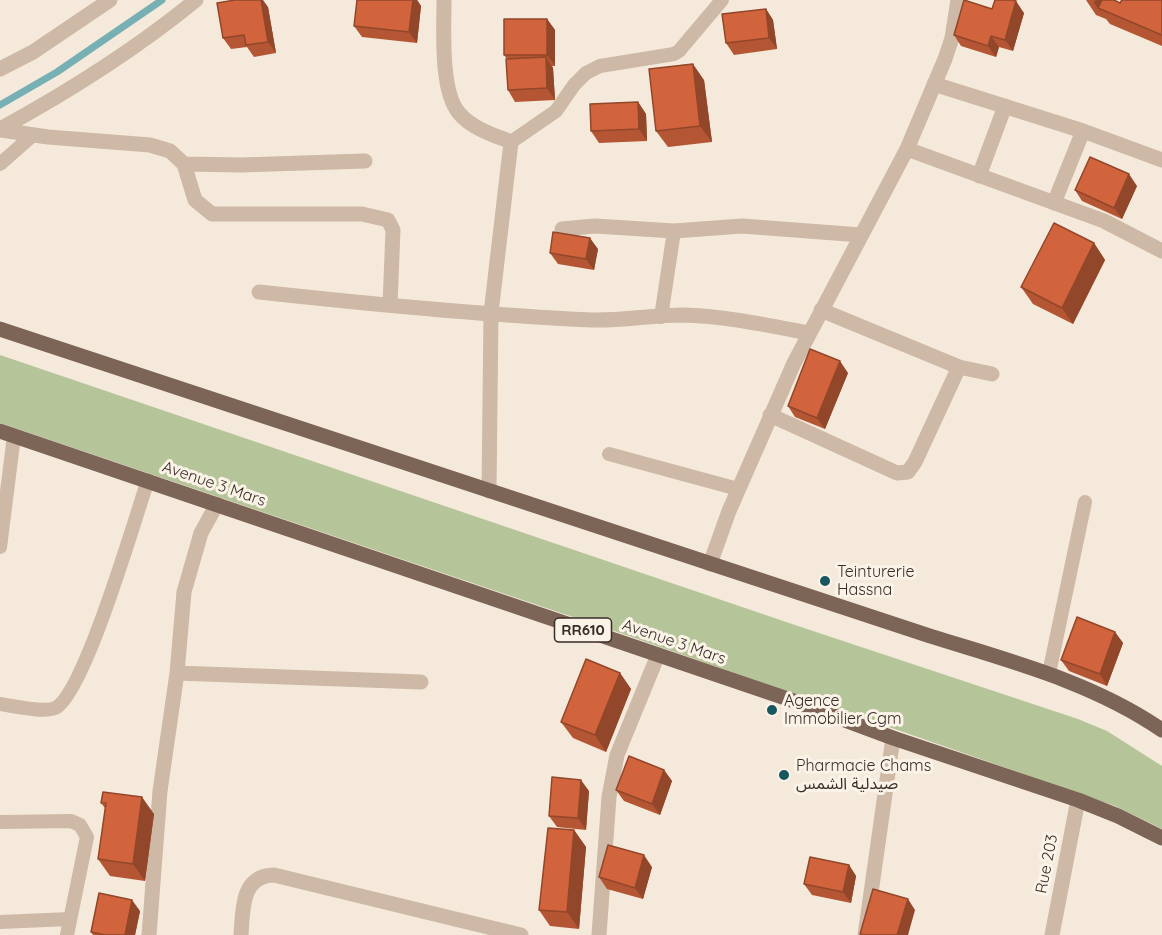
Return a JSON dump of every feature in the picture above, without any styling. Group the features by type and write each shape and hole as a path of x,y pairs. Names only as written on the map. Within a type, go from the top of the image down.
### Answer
{"main road":[{"path":"0,329 710,564 1049,673 1144,717 1162,730"},
{"name":"Avenue 3 Mars","path":"7,434 148,480 1078,800 1118,816 1162,838"}],"street":[{"path":"0,69 33,52 110,0"},
{"path":"0,130 127,50 196,0"},
{"path":"444,0 446,79 450,99 459,114 479,128 511,142 491,313 489,490"},
{"path":"710,564 738,489 808,333 907,149 952,38 958,0"},
{"path":"934,84 1083,130 1162,160"},
{"path":"979,176 1005,106"},
{"path":"0,130 150,145 170,151 184,164 195,200 212,214 362,213 388,220 393,230 390,305"},
{"path":"1054,203 1083,130"},
{"path":"907,149 1104,221 1162,251"},
{"path":"184,164 241,165 365,161"},
{"path":"562,229 595,226 674,231 742,226 861,235"},
{"path":"259,292 390,305 591,320 681,315 726,318 808,333"},
{"path":"821,310 960,367 992,374"},
{"path":"770,415 897,473 908,472 915,462 960,367"},
{"path":"149,935 160,791 177,673 184,592 201,533 217,504"},
{"path":"599,935 609,797 617,756 658,655"},
{"path":"177,673 421,682"},
{"path":"865,935 893,738"},
{"name":"Rue 203","path":"1052,935 1078,800"},
{"path":"241,935 246,896 251,883 263,876 274,875 505,934 521,935"}],"lane":[{"path":"511,142 556,111 585,73 600,66 674,54 680,51 722,0"},
{"path":"0,164 33,135"},
{"path":"661,317 674,231"},
{"path":"0,547 7,434"},
{"path":"609,454 738,489"},
{"path":"0,705 54,709 65,700 90,651 148,480"},
{"path":"1049,673 1085,502"},
{"path":"0,822 71,821 80,825 87,837 67,935"},
{"path":"0,922 70,919"}],"green space":[{"path":"0,355 1078,719 1107,731 1162,766 1162,829 1115,806 623,634 0,423"}],"building":[{"path":"261,0 268,42 246,45 244,35 223,38 217,3"},
{"path":"357,0 413,0 409,32 354,26"},
{"path":"964,0 992,9 995,0 1016,1 1005,40 991,36 988,46 954,35"},
{"path":"1102,0 1114,0 1120,3 1122,0 1162,0 1162,35 1098,8"},
{"path":"766,9 769,38 726,43 722,14"},
{"path":"504,19 547,19 547,55 504,55"},
{"path":"546,57 547,88 508,90 506,59"},
{"path":"693,64 700,126 656,131 649,69"},
{"path":"638,102 639,129 591,131 590,104"},
{"path":"1090,157 1129,174 1114,208 1075,190"},
{"path":"1054,223 1094,243 1062,308 1021,287"},
{"path":"553,232 590,238 586,259 550,253"},
{"path":"810,349 840,361 817,418 788,406"},
{"path":"1077,617 1115,632 1100,674 1061,660"},
{"path":"586,659 620,673 595,735 561,722"},
{"path":"629,756 664,770 652,804 616,790"},
{"path":"552,777 581,780 578,818 549,816"},
{"path":"103,792 142,797 133,864 98,859 106,803 101,803"},
{"path":"548,828 574,830 567,912 539,910"},
{"path":"608,845 644,855 635,888 599,877"},
{"path":"810,857 849,865 843,892 804,884"},
{"path":"873,889 908,899 897,935 860,934"},
{"path":"99,893 132,900 125,935 91,932"}],"waterway":[{"path":"0,105 57,72 162,0"}],"place":[{"name":"Teinturerie Hassna","path":"825,581"},
{"name":"Agence Immobilier Cgm","path":"772,710"},
{"name":"Pharmacie Chams صيدلية الشمس","path":"784,775"}]}
